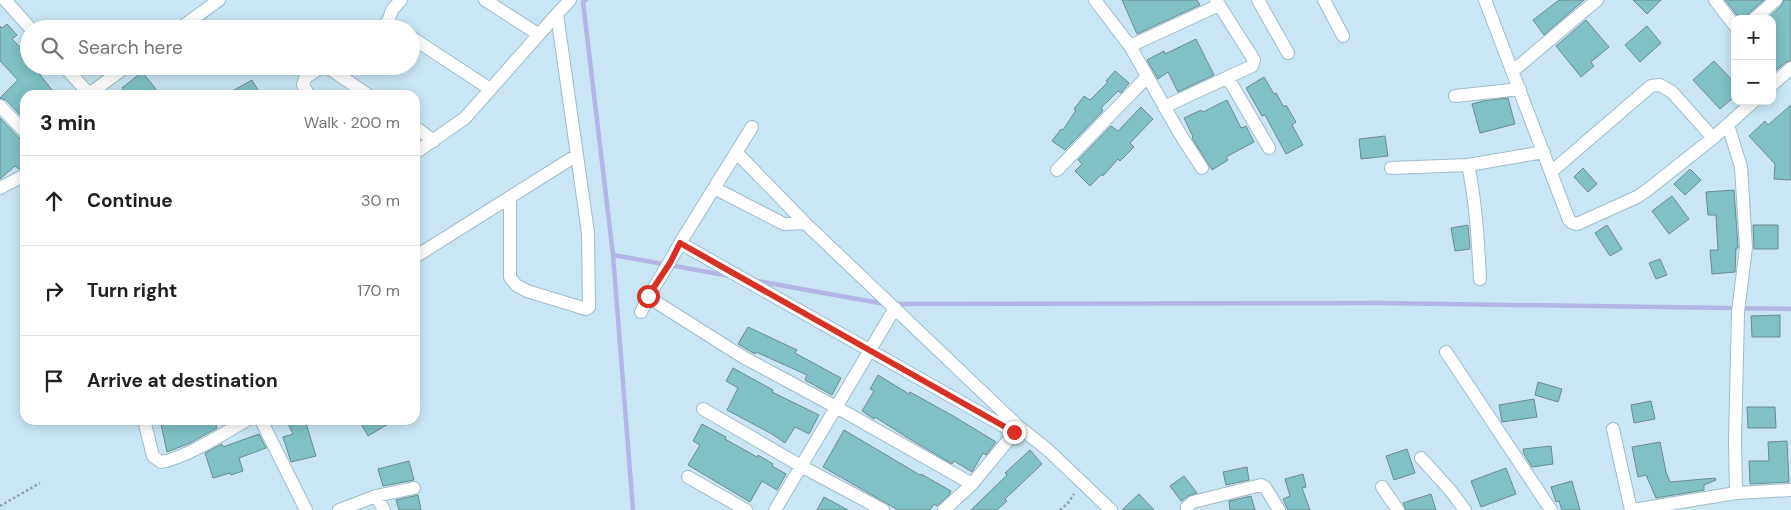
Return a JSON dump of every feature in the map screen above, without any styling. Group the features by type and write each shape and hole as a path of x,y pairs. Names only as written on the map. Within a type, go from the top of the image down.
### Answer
{"street":[{"path":"5,0 23,20"},
{"path":"191,20 219,0"},
{"path":"390,20 392,10 401,0"},
{"path":"485,0 538,34"},
{"path":"420,150 465,118 570,0"},
{"path":"1095,0 1130,46 1164,107 1202,168"},
{"path":"1258,0 1288,53"},
{"path":"1324,0 1343,36"},
{"path":"1485,0 1544,152 1568,220 1571,222 1577,224 1637,197 1713,138 1750,105"},
{"path":"1512,70 1597,0"},
{"path":"1715,0 1731,21"},
{"path":"1759,15 1776,0"},
{"path":"1130,46 1218,3 1254,60 1252,66 1164,107"},
{"path":"510,197 510,277 516,286 526,291 586,309 589,307 588,233 557,14"},
{"path":"420,43 490,89"},
{"path":"72,75 86,90"},
{"path":"95,90 115,75"},
{"path":"306,90 303,85 305,78 310,75"},
{"path":"338,75 360,90"},
{"path":"1057,170 1147,77"},
{"path":"1228,78 1269,148"},
{"path":"1551,172 1651,86 1660,85 1672,92 1713,138"},
{"path":"1455,96 1520,89"},
{"path":"0,106 20,127"},
{"path":"1728,125 1741,167 1746,247 1738,307 1735,441 1736,493"},
{"path":"640,312 752,126"},
{"path":"420,131 434,141"},
{"path":"736,152 804,223 892,305 1016,430"},
{"path":"1391,168 1468,165 1544,152"},
{"path":"420,254 577,155"},
{"path":"1468,165 1476,220 1480,279"},
{"path":"0,188 20,178"},
{"path":"714,188 784,224 804,223"},
{"path":"680,243 1016,430 1048,450 1111,510"},
{"path":"648,296 743,357 972,484"},
{"path":"775,510 871,350 892,305"},
{"path":"1446,352 1551,510"},
{"path":"703,408 801,466 883,510"},
{"path":"145,425 153,456 161,462 170,461 191,451 238,425"},
{"path":"264,425 306,510"},
{"path":"1613,429 1632,510 1736,493 1791,490"},
{"path":"944,510 972,484 1016,430"},
{"path":"1421,458 1450,490 1464,510"},
{"path":"688,477 746,510"},
{"path":"1187,510 1187,507 1193,502 1261,485 1265,487 1279,510"},
{"path":"1382,487 1398,510"},
{"path":"339,510 376,496 414,488"},
{"path":"376,496 384,510"}],"path":[{"path":"1060,510 1072,498 1080,481"},
{"path":"0,506 40,483"}],"building":[{"path":"1122,0 1197,0 1200,5 1137,34"},
{"path":"1559,0 1584,0 1544,35 1533,20"},
{"path":"1633,0 1661,0 1647,14"},
{"path":"1725,0 1764,0 1748,15 1737,15"},
{"path":"1784,0 1791,0 1791,60 1776,70 1776,15 1771,15 1781,6"},
{"path":"1586,20 1609,47 1591,62 1594,66 1581,77 1556,46"},
{"path":"7,24 17,35 12,39 20,47 20,75 40,75 52,90 20,90 20,115 6,100 0,98 18,80 0,61 0,26 2,28"},
{"path":"1647,26 1661,43 1640,62 1625,45"},
{"path":"1196,39 1214,75 1178,92 1168,72 1158,79 1147,60 1164,51 1165,54"},
{"path":"1714,61 1731,79 1731,99 1720,109 1693,80"},
{"path":"1115,71 1129,83 1121,93 1118,91 1101,108 1103,110 1101,113 1065,150 1052,141 1061,129 1063,130 1076,110 1074,109 1084,96 1090,100 1108,82 1106,81"},
{"path":"138,75 144,75 156,89 124,90 122,88"},
{"path":"1264,77 1284,107 1286,105 1296,122 1292,125 1303,145 1286,154 1265,115 1262,116 1246,88"},
{"path":"252,80 258,90 234,90"},
{"path":"1508,98 1515,124 1480,133 1472,104"},
{"path":"1227,100 1241,128 1246,126 1254,142 1226,157 1228,160 1212,170 1192,138 1184,118 1201,110 1203,112"},
{"path":"1791,105 1791,180 1774,179 1775,164 1749,136 1765,121 1768,125"},
{"path":"1141,107 1153,119 1130,143 1134,147 1120,161 1118,159 1103,176 1102,174 1090,186 1075,171 1082,164 1078,160 1111,126 1118,131"},
{"path":"0,118 20,138 20,169 15,166 0,179"},
{"path":"1385,136 1388,156 1361,159 1359,139"},
{"path":"1583,168 1597,184 1588,192 1574,177"},
{"path":"1690,169 1701,180 1685,195 1674,184"},
{"path":"1734,190 1738,247 1736,248 1735,272 1712,274 1710,250 1718,250 1716,215 1708,215 1706,192"},
{"path":"1672,196 1689,219 1669,234 1652,211"},
{"path":"1468,225 1470,249 1455,251 1451,228"},
{"path":"1607,225 1622,249 1610,256 1595,233"},
{"path":"1753,225 1778,225 1778,249 1754,249"},
{"path":"1660,259 1667,275 1656,279 1649,263"},
{"path":"1780,315 1780,337 1752,337 1751,316"},
{"path":"748,327 797,350 795,353 841,378 832,395 805,380 807,375 756,352 755,354 738,344"},
{"path":"733,368 773,390 772,392 819,415 809,434 795,427 785,443 727,410 738,388 726,381"},
{"path":"878,375 996,442 986,455 983,453 972,472 954,461 952,464 862,411 874,391 870,389"},
{"path":"1538,382 1562,389 1558,402 1535,395"},
{"path":"1534,399 1537,417 1502,422 1499,405"},
{"path":"1651,401 1655,419 1634,423 1631,405"},
{"path":"1747,407 1775,407 1776,428 1748,428"},
{"path":"702,424 757,457 758,455 786,474 777,490 762,481 750,502 688,465 700,445 693,441"},
{"path":"161,425 216,425 217,428 190,443 167,452"},
{"path":"288,425 307,425 316,456 291,462 283,437 293,434"},
{"path":"362,425 387,425 368,436"},
{"path":"844,430 951,491 949,495 937,506 934,504 930,510 898,510 823,467"},
{"path":"259,434 266,448 239,458 243,471 213,478 205,453 222,444 223,447"},
{"path":"1787,441 1789,482 1750,484 1749,461 1769,461 1768,442"},
{"path":"1660,442 1670,482 1715,478 1716,480 1704,485 1704,490 1656,498 1646,475 1638,477 1632,447"},
{"path":"1551,446 1553,464 1532,467 1523,449"},
{"path":"1407,449 1415,473 1394,480 1386,456"},
{"path":"1030,450 1042,464 1005,499 1007,501 997,510 971,510 1007,475 1005,473"},
{"path":"409,461 414,480 383,486 378,469"},
{"path":"1247,467 1249,480 1226,485 1223,472"},
{"path":"1506,468 1516,494 1481,507 1471,481"},
{"path":"1303,474 1306,487 1302,488 1310,510 1288,510 1283,499 1290,496 1285,479"},
{"path":"1184,476 1197,493 1181,501 1170,486"},
{"path":"1572,481 1580,510 1562,510 1559,501 1556,502 1551,487"},
{"path":"1139,494 1154,510 1122,510"},
{"path":"1431,494 1436,510 1406,510 1403,503"},
{"path":"418,495 421,510 399,510 396,500"},
{"path":"1251,496 1255,510 1230,510 1229,501"},
{"path":"824,497 848,510 817,510"}],"waterway":[{"path":"586,0 583,2 613,255 633,510"},
{"path":"613,255 730,276"},
{"path":"757,281 885,304"},
{"path":"895,304 1380,303 1791,309"}],"route":[{"path":"648,296 670,263 680,243 1014,432"}]}
